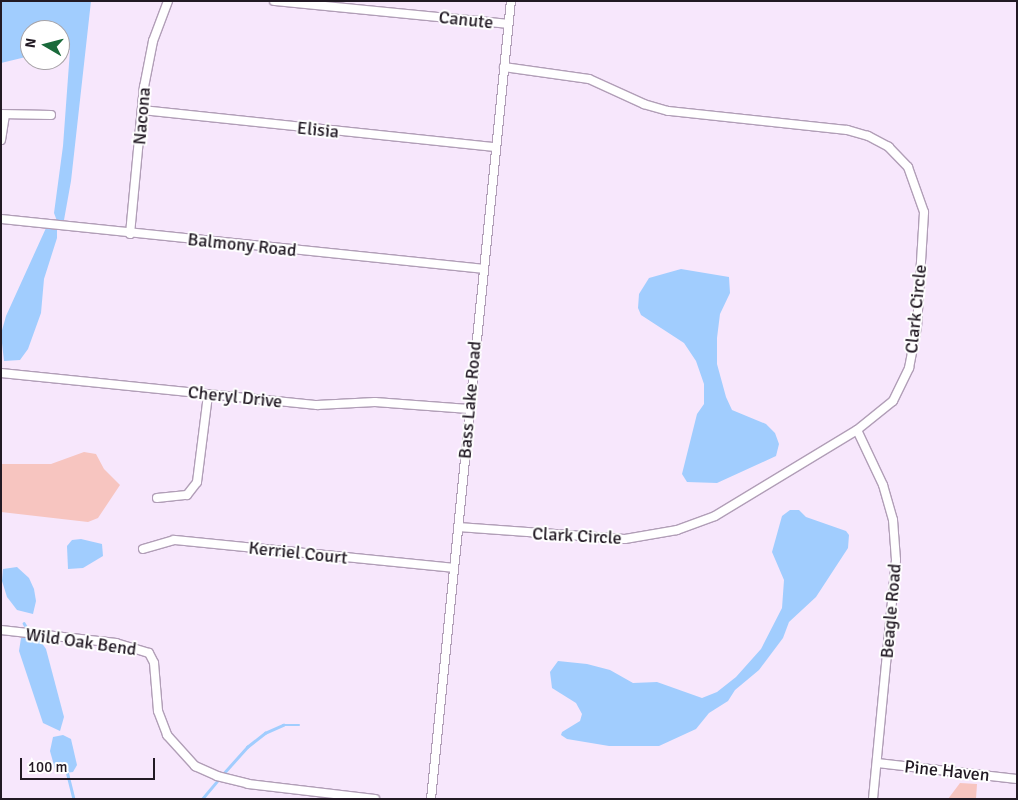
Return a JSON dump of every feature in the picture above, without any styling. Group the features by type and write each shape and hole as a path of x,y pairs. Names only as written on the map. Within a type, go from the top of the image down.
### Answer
{"street":[{"name":"Nacona","path":"130,234 142,110 153,41 168,1"},
{"name":"Canute","path":"274,1 508,24"},
{"name":"Bass Lake Road","path":"431,799 511,1"},
{"name":"Clark Circle","path":"458,527 593,539 625,539 669,532 715,516 857,430 893,402 902,386 917,327 924,212 908,167 889,147 868,136 847,130 668,111 644,104 589,78 504,66"},
{"name":"Elisia","path":"142,110 495,147"},
{"path":"1,140 3,114 51,115"},
{"name":"Balmony Road","path":"1,218 130,234 483,269"},
{"name":"Cheryl Drive","path":"1,373 317,405 375,402 469,409"},
{"path":"157,498 187,495 197,482 208,395"},
{"name":"Beagle Road","path":"857,430 883,485 893,520 896,560 873,799"},
{"name":"Kerriel Court","path":"143,549 174,540 454,568"},
{"name":"Wild Oak Bend","path":"1,630 116,644 150,653 154,663 158,711 167,735 195,766 217,776 248,784 375,799"},
{"name":"Pine Haven","path":"877,764 1017,779"}],"shaded area":[{"path":"84,452 96,454 104,469 120,485 98,518 88,522 1,512 1,464 51,464"},
{"path":"960,783 977,784 976,799 948,799"}],"water":[{"path":"1,1 91,1 71,181 64,220 57,221 54,213 70,70 70,20 20,20 20,58 1,63"},
{"path":"46,228 57,230 57,238 44,279 41,313 28,349 20,360 4,361 1,334 6,316"},
{"path":"681,269 729,277 730,293 720,314 717,338 717,364 726,397 732,410 766,424 775,433 779,444 776,456 717,483 687,482 682,474 697,414 704,404 704,384 696,361 684,343 641,315 638,308 639,294 649,278"},
{"path":"790,510 799,510 806,517 846,531 849,535 848,548 816,597 789,622 783,638 759,670 735,690 728,701 709,713 696,729 659,746 609,746 567,739 561,735 562,732 580,721 582,714 576,703 552,688 550,672 558,661 587,664 610,670 633,683 657,682 702,698 717,692 736,677 761,649 782,608 784,580 772,552 782,516"},
{"path":"81,539 102,544 103,556 83,568 68,569 67,546 72,540"},
{"path":"17,567 29,578 34,589 36,601 33,614 17,610 7,597 2,581 3,569"},
{"path":"21,638 39,639 46,649 64,717 60,731 43,723 19,651"},
{"path":"63,735 71,739 77,765 73,772 64,773 55,769 50,751 53,737"}],"waterway":[{"path":"24,623 28,630"},
{"path":"222,775 247,747 265,733 283,725 299,725"},
{"path":"67,771 74,799"},
{"path":"202,799 219,779"}]}
